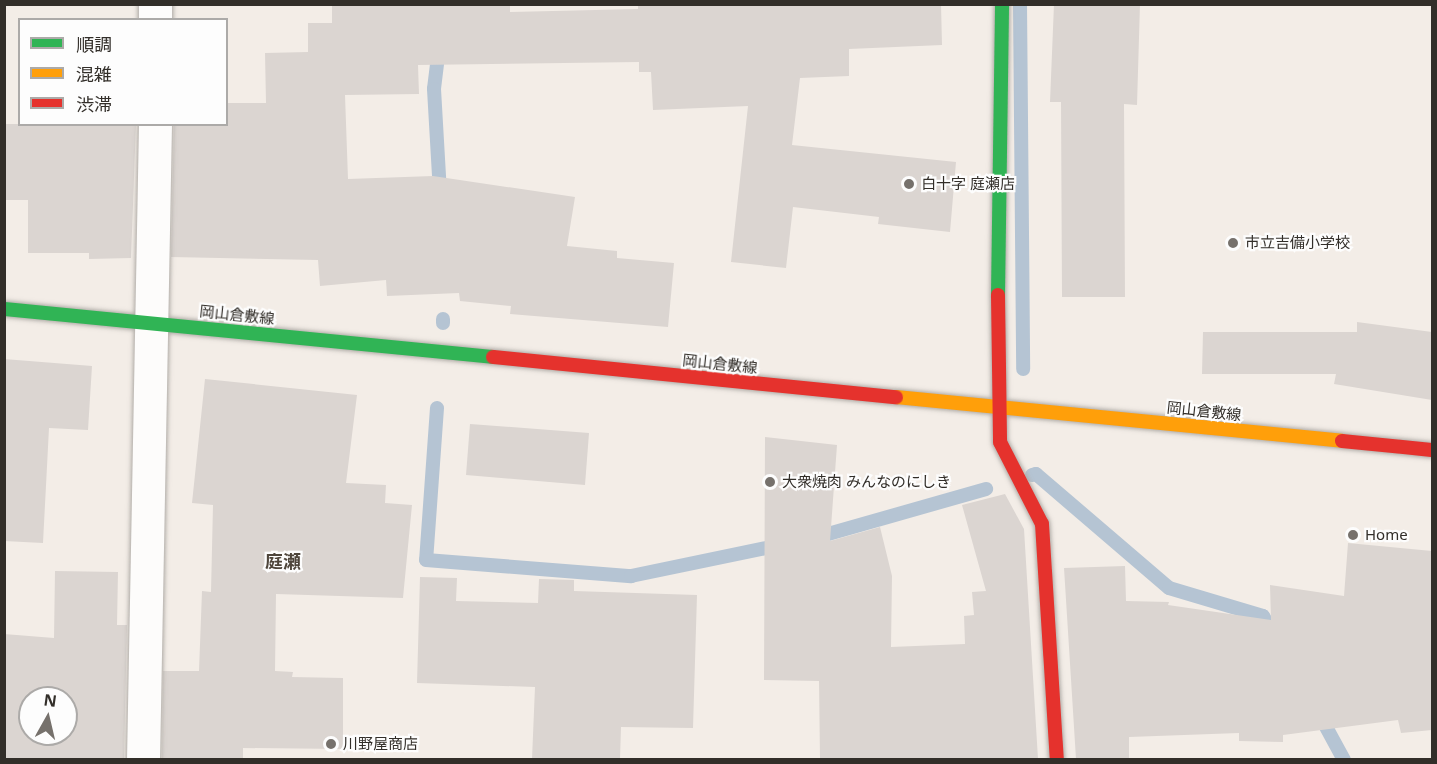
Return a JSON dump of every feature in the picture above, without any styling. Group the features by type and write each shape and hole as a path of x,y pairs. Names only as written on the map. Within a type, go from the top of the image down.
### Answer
{"main road":[{"path":"1002,4 997,407 1000,442 1042,524 1057,759"},
{"name":"岡山倉敷線","path":"4,309 1432,450"}],"street":[{"path":"143,759 155,126"}],"building":[{"path":"332,4 510,4 510,12 638,9 638,4 941,4 942,45 849,49 849,76 800,78 792,145 956,162 950,232 878,224 879,217 793,207 786,268 731,262 748,106 653,110 651,72 639,72 639,62 418,65 419,94 345,95 348,179 433,176 575,197 567,246 617,251 617,258 674,263 668,327 510,314 511,306 460,301 459,293 387,296 386,280 320,286 318,260 171,257 174,126 228,126 228,103 266,103 265,53 308,52 308,23 332,23"},
{"path":"1054,4 1140,4 1137,105 1124,104 1125,297 1062,297 1061,102 1050,102"},
{"path":"4,124 136,126 131,258 89,259 89,253 28,253 28,200 4,200"},
{"path":"1357,322 1432,332 1432,400 1334,384 1336,374 1202,374 1203,332 1357,332"},
{"path":"4,359 92,366 88,430 49,428 43,543 4,541"},
{"path":"205,379 357,395 346,483 386,485 385,503 412,505 403,598 276,594 275,671 293,672 292,677 343,678 343,749 243,748 243,759 162,759 163,671 199,671 202,591 211,592 213,505 192,503"},
{"path":"470,424 589,433 585,485 466,475"},
{"path":"765,437 837,445 830,541 880,527 892,576 891,647 965,644 964,616 974,615 972,592 986,591 962,505 1005,494 1024,529 1038,759 820,759 819,681 764,680"},
{"path":"1348,543 1432,551 1432,730 1401,733 1398,720 1283,735 1283,742 1239,741 1239,733 1129,737 1129,759 1076,759 1064,568 1125,566 1126,601 1169,602 1168,605 1271,620 1270,585 1344,596"},
{"path":"55,571 118,572 117,625 127,625 124,759 4,759 4,634 54,638"},
{"path":"420,577 457,578 456,601 538,603 539,579 574,580 574,591 697,595 693,728 621,727 620,759 532,759 535,687 417,683"}],"waterway":[{"path":"1020,4 1023,369"},
{"path":"439,48 434,89 440,194"},
{"path":"437,408 426,560 631,576 781,545"},
{"path":"1032,475 1036,474 1169,588 1263,616 1274,635"},
{"path":"814,538 986,489"},
{"path":"1319,714 1344,760"}],"traffic: fast":[{"path":"998,295 1002,4"},
{"path":"4,309 493,357"}],"traffic: slow":[{"path":"896,397 1342,441"}],"traffic: jam":[{"path":"998,295 1000,442 1042,524 1057,760"},
{"path":"493,357 896,397"},
{"path":"1342,441 1432,450"}],"place":[{"name":"白十字 庭瀬店","path":"909,184"},
{"name":"市立吉備小学校","path":"1233,243"},
{"name":"大衆焼肉 みんなのにしき","path":"770,482"},
{"name":"Home","path":"1353,535"},
{"name":"川野屋商店","path":"331,744"}],"district":[{"name":"庭瀬","path":"283,561"}]}
